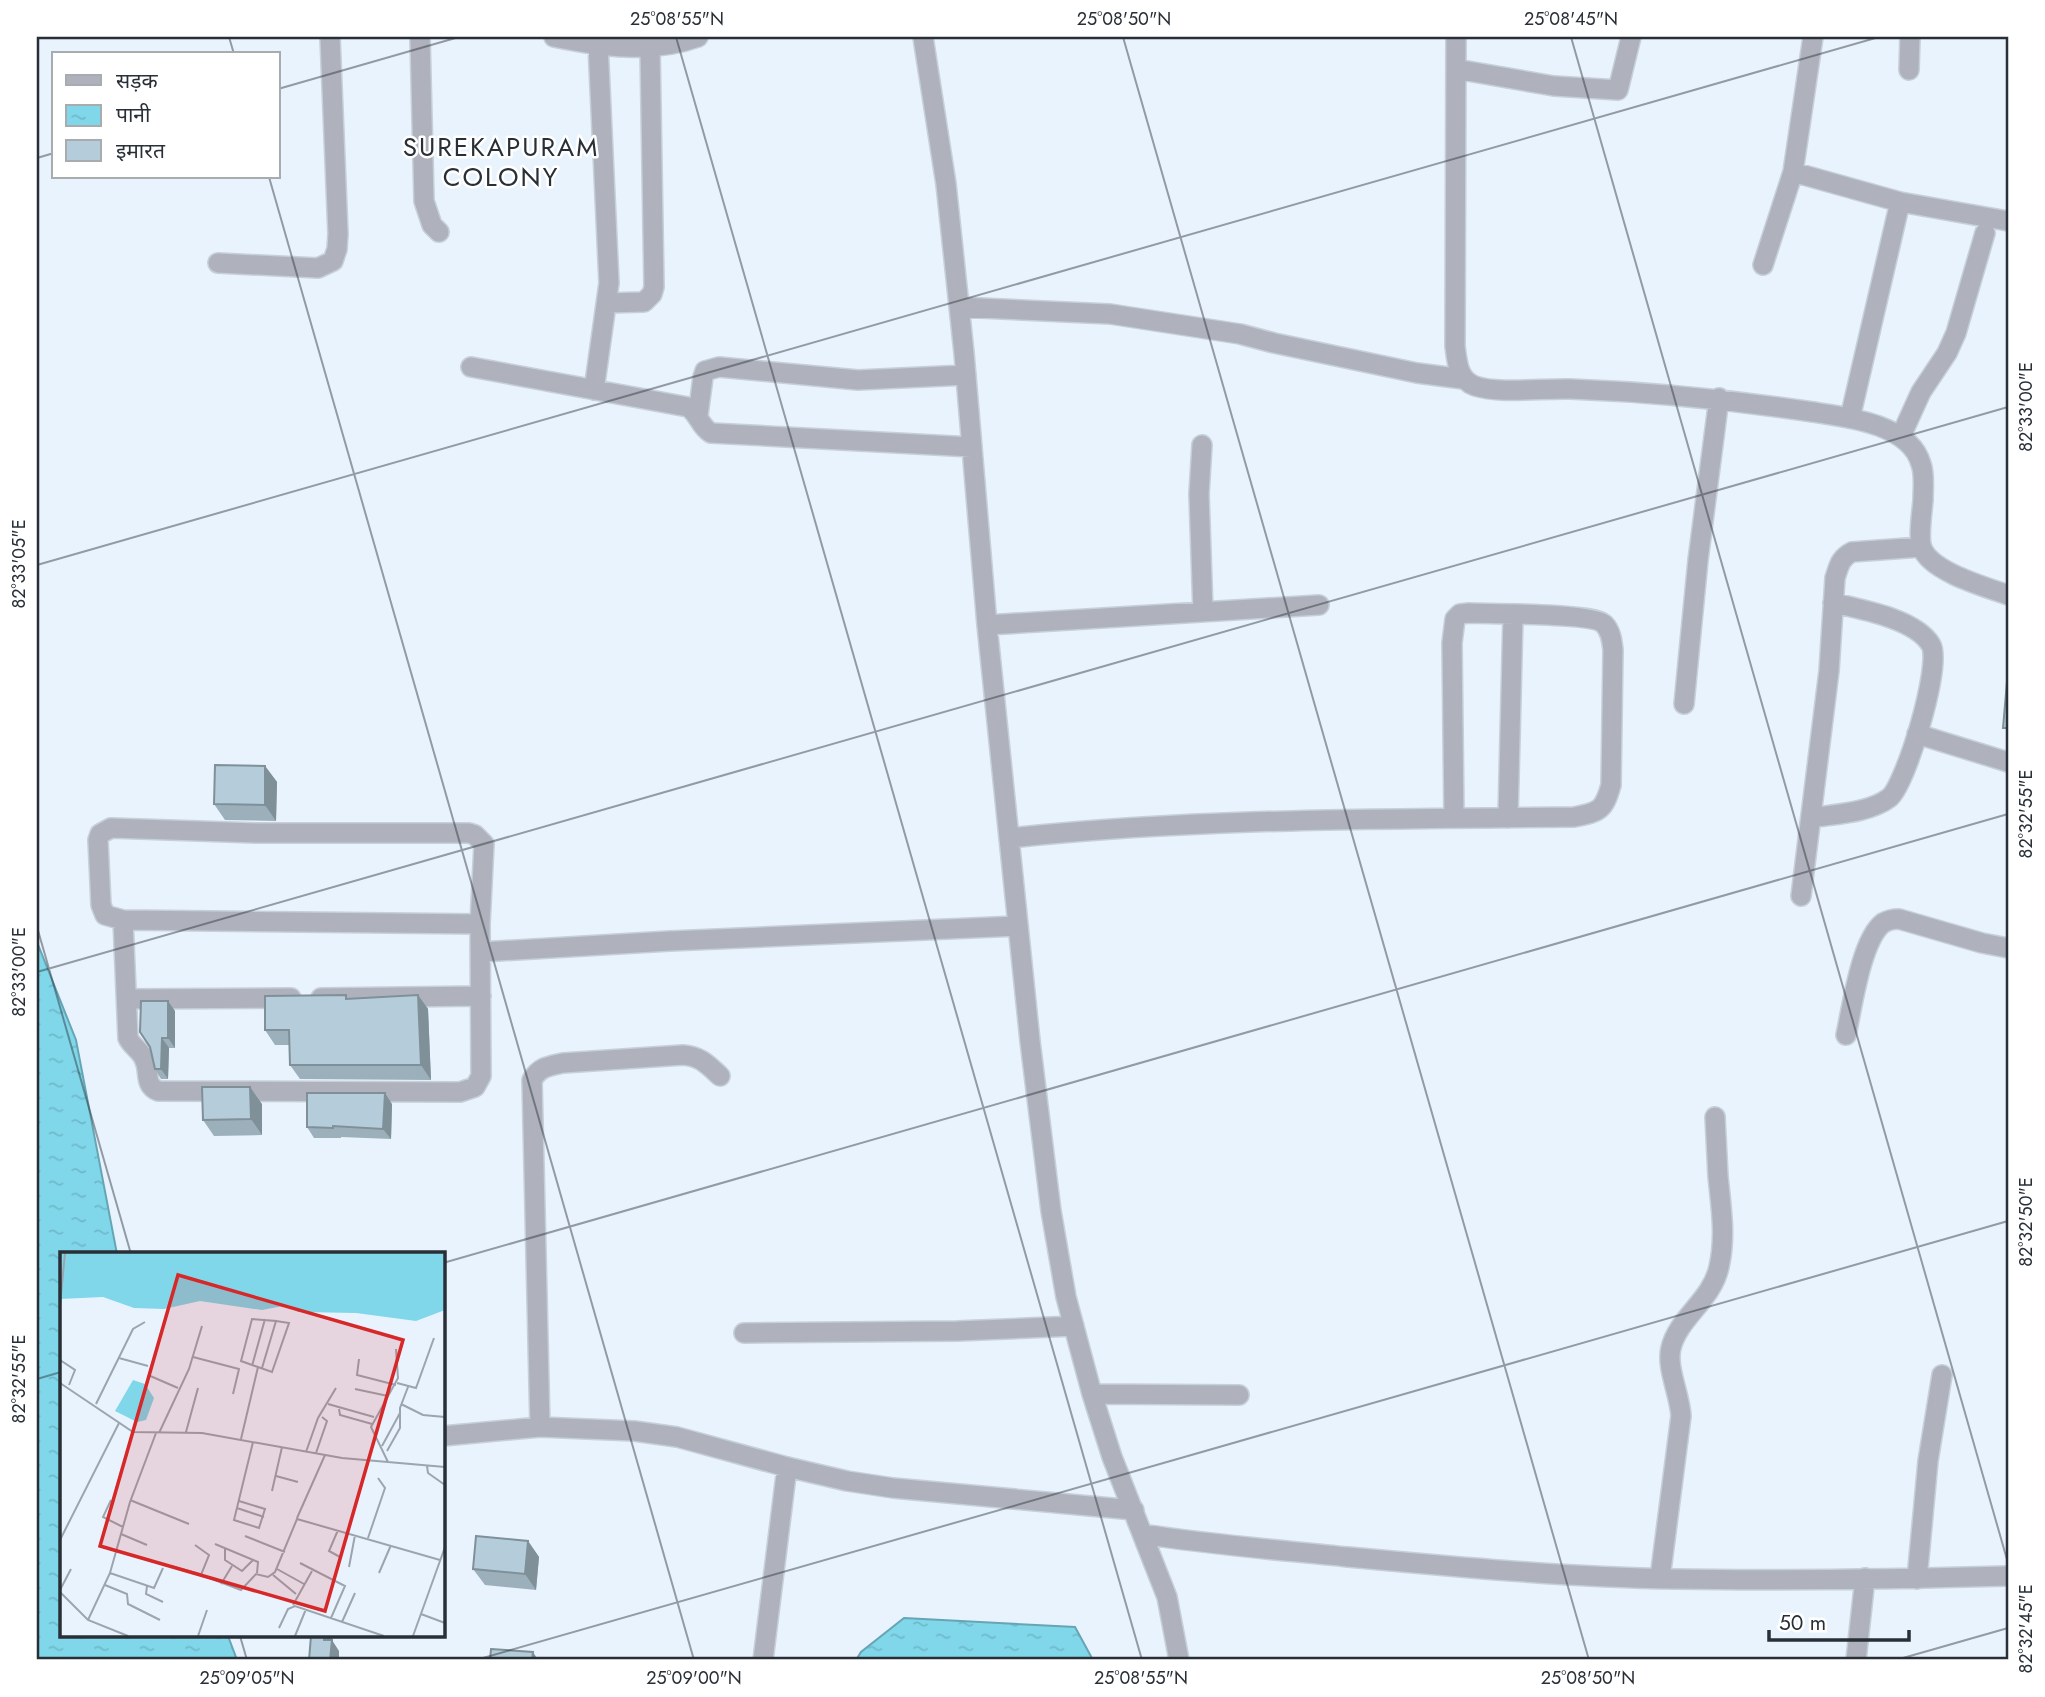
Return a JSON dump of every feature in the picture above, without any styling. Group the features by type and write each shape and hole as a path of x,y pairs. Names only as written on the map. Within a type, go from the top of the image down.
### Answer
{"street":[{"path":"218,263 318,268 333,261 338,234 330,37"},
{"path":"420,37 424,201 432,225 439,232"},
{"path":"554,37 650,48 675,45 698,37"},
{"path":"923,37 946,184 966,375 987,625 1051,1211 1074,1325 1092,1394 1112,1457 1167,1597 1180,1660"},
{"path":"1456,37 1455,346 1458,366 1464,379"},
{"path":"1456,69 1554,86 1618,90 1631,37"},
{"path":"1763,265 1793,172 1812,37"},
{"path":"1909,69 1910,37"},
{"path":"594,390 609,283 598,44"},
{"path":"607,303 644,302 652,294 654,287 650,48"},
{"path":"1793,172 1900,202 2008,220"},
{"path":"1850,418 1900,202"},
{"path":"1901,436 1921,392 1947,353 1956,333 1985,233"},
{"path":"959,307 1110,314 1240,334 1274,344 1417,373 1464,379 1476,386 1498,389 1570,389 1718,398 1850,418 1877,425 1901,436 1913,447 1921,463 1924,482 1921,547 1927,556 1955,575 2008,595"},
{"path":"471,367 688,407 698,415"},
{"path":"966,375 858,380 719,367 705,372 698,415 702,426 712,433 972,447"},
{"path":"1684,704 1718,398"},
{"path":"1202,445 1199,494 1203,612"},
{"path":"1801,896 1829,671 1835,578 1843,556 1852,552 1921,547"},
{"path":"1811,818 1860,809 1882,803 1892,796 1898,788 1917,734 1934,661 1931,645 1920,634 1876,612 1833,603"},
{"path":"987,625 1318,605"},
{"path":"1010,838 1211,822 1574,817 1595,813 1606,804 1611,785 1614,650 1611,635 1603,623 1592,618 1469,613 1460,614 1455,619 1452,643 1454,818"},
{"path":"1508,818 1513,615"},
{"path":"1917,734 2008,762"},
{"path":"123,920 129,1042 143,1055 149,1084 158,1091 460,1092 475,1087 481,1076 480,924 485,851 481,839 475,835 257,833 119,827 105,831 100,834 98,840 101,905 105,915 123,920 480,924"},
{"path":"1846,1035 1864,956 1882,924 1899,919 2008,948"},
{"path":"481,953 670,941 1018,926"},
{"path":"127,999 481,996"},
{"path":"540,1427 532,1080 536,1072 544,1067 563,1063 683,1055 695,1056 720,1076"},
{"path":"1660,1578 1681,1416 1680,1400 1670,1367 1670,1350 1676,1335 1710,1290 1718,1271 1724,1243 1715,1117"},
{"path":"744,1333 957,1331 1074,1325"},
{"path":"1917,1579 1928,1461 1941,1375"},
{"path":"1092,1394 1239,1395"},
{"path":"444,1436 540,1427 595,1427 666,1436 787,1467 893,1488 1134,1510"},
{"path":"763,1660 787,1467"},
{"path":"1143,1534 1461,1567 1660,1578 1917,1579 2008,1576"},
{"path":"1856,1660 1865,1578"}],"water":[{"path":"37,942 76,1040 117,1252 60,1252 60,1638 229,1638 237,1660 37,1660"},
{"path":"904,1618 1075,1627 1093,1660 856,1660 861,1652"}],"building":[{"path":"2008,670 2008,728 2003,728"},
{"path":"215,765 265,766 265,805 214,804"},
{"path":"346,995 346,999 418,995 421,1065 290,1065 289,1030 265,1030 265,996"},
{"path":"141,1001 168,1001 168,1038 162,1038 161,1069 155,1069 150,1047 140,1032"},
{"path":"202,1087 250,1087 251,1119 203,1120"},
{"path":"307,1093 385,1093 383,1129 307,1127"},
{"path":"476,1536 528,1541 525,1574 473,1569"},
{"path":"311,1638 332,1640 330,1660 309,1660"},
{"path":"491,1649 533,1652 532,1660 490,1660"}],"district":[{"name":"SUREKAPURAM COLONY","path":"501,162"}]}
